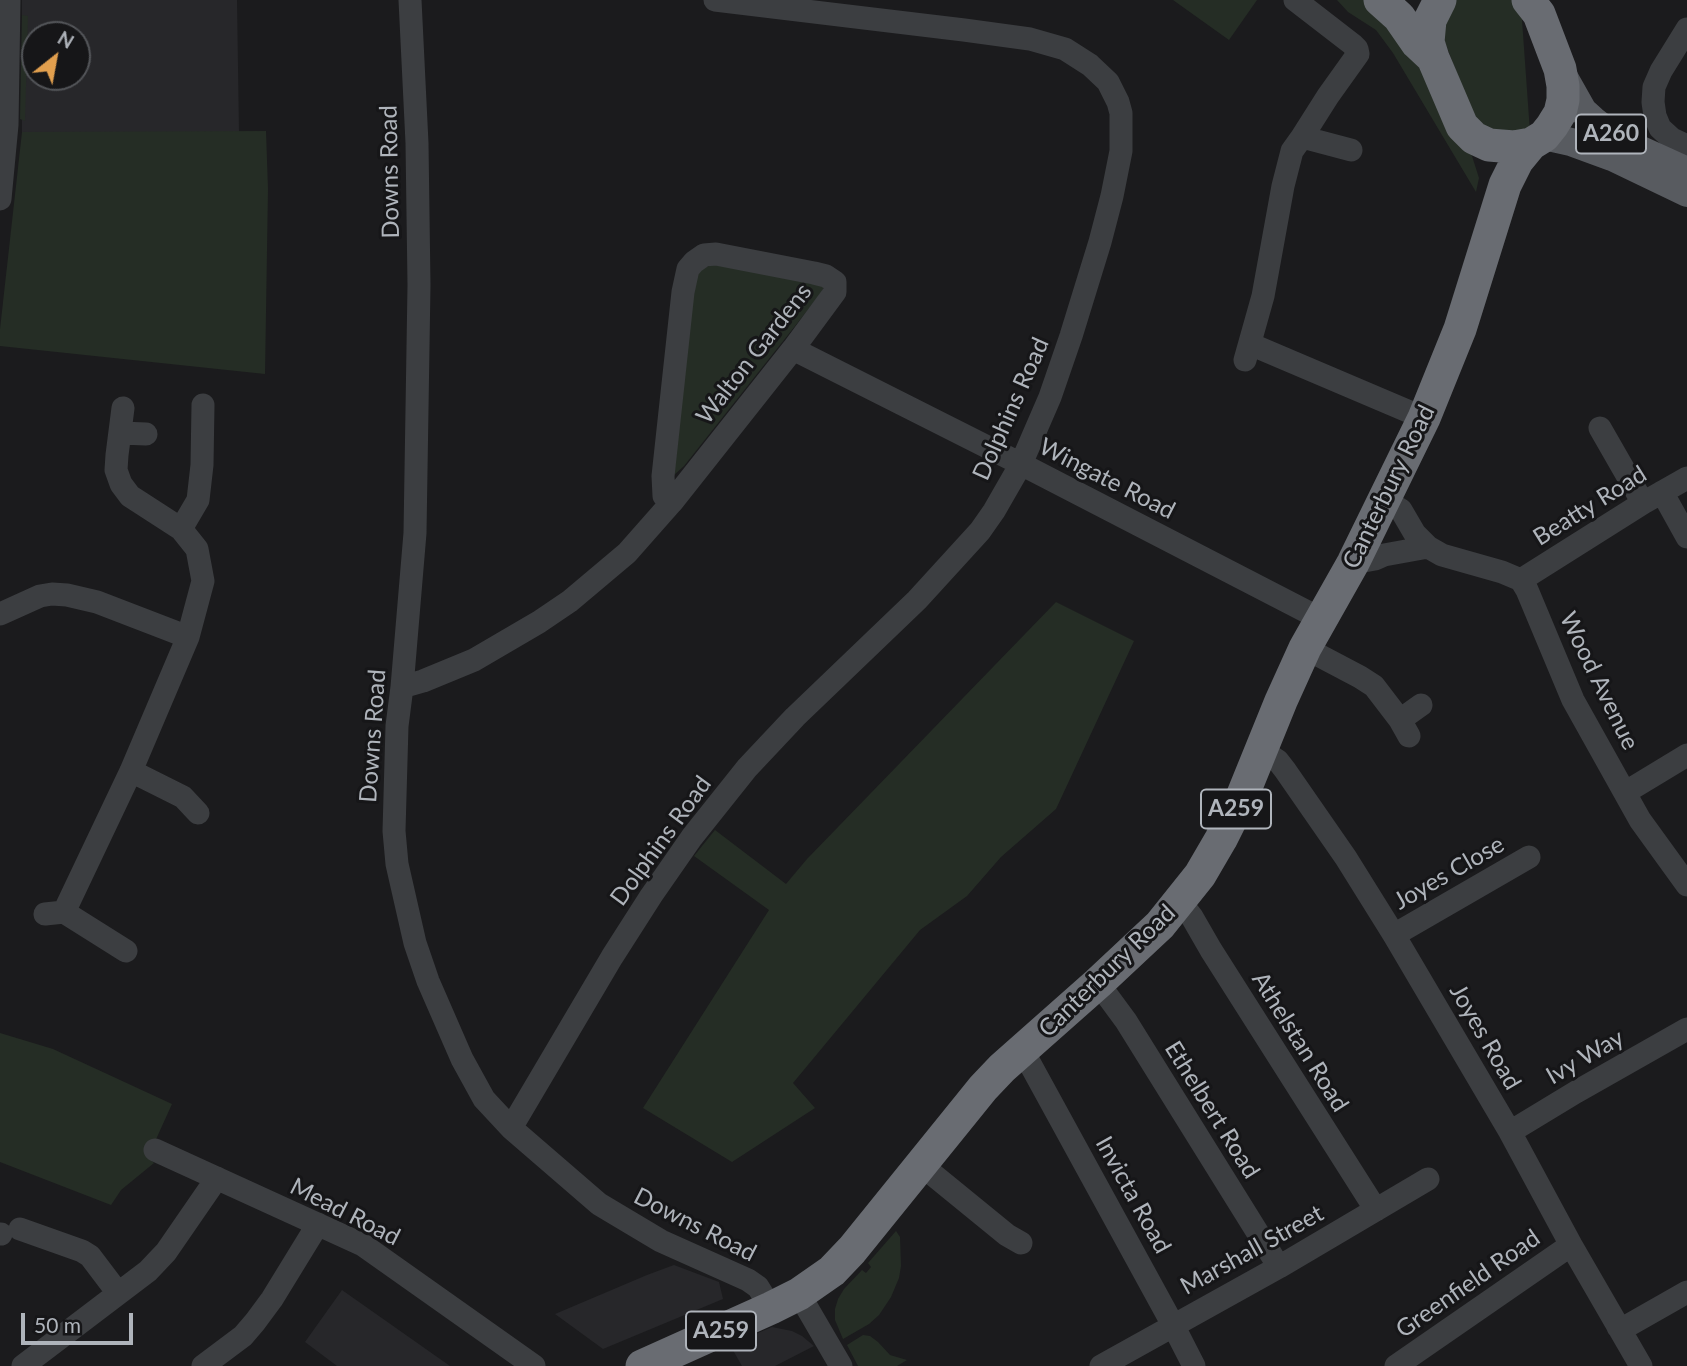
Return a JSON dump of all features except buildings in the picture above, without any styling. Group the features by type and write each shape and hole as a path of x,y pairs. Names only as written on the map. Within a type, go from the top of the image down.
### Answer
{"highway":[{"path":"1380,0 1399,17 1418,44 1433,58"},
{"path":"1440,0 1434,9 1428,42 1462,126 1474,138 1489,145 1514,147 1538,140"},
{"name":"Canterbury Road","path":"785,1301 826,1276 840,1264 983,1088 1160,925 1200,875 1221,839 1242,797 1305,648 1353,563 1424,418 1460,329 1505,185 1517,161 1552,126 1560,113 1563,86 1560,69 1534,3"},
{"path":"1474,138 1485,163 1487,180 1497,208"},
{"name":"A259","path":"662,1362 785,1301"}],"main road":[{"name":"A260","path":"1560,69 1583,111 1592,120 1619,139 1687,171"},
{"name":"A260","path":"1538,140 1571,142 1612,157 1687,193"}],"street":[{"path":"0,199 7,125 9,0"},
{"name":"Downs Road","path":"410,0 417,143 419,285 415,533 397,726 394,831 397,864 415,943 428,981 462,1059 484,1099 511,1128 599,1203 661,1241 748,1280 785,1301"},
{"name":"Dolphins Road","path":"511,1128 612,957 692,837 747,768 795,717 917,600 971,541 994,511 1021,464 1050,397 1100,242 1121,150 1122,125 1118,102 1108,82 1090,65 1065,49 1030,39 715,0"},
{"path":"1295,0 1352,44 1358,54 1292,151 1263,296 1248,352 1424,418"},
{"path":"1687,29 1661,71 1654,87 1653,102 1660,128 1672,139 1687,146"},
{"path":"1300,139 1350,150"},
{"name":"Walton Gardens","path":"402,687 474,660 539,622 570,601 627,553 672,502 793,349 835,292 835,282 814,273 716,254 704,256 688,269 683,292 663,476 664,496 672,502"},
{"name":"Wingate Road","path":"793,349 1321,620"},
{"path":"181,528 198,500 202,466 213,431 203,405"},
{"path":"123,408 116,470 121,484 130,496 181,528 197,550 202,581 188,636 131,771 54,913 126,951"},
{"path":"1600,428 1652,498 1687,537"},
{"path":"121,433 145,434"},
{"name":"Beatty Road","path":"1521,580 1687,478"},
{"path":"1385,500 1401,510 1415,534 1428,547 1442,555 1521,580"},
{"path":"1353,563 1428,547"},
{"name":"Wood Avenue","path":"1521,580 1573,700 1640,820 1687,884"},
{"path":"0,614 40,596 67,595 97,602 188,636"},
{"path":"1305,648 1374,686 1404,728 1421,705"},
{"name":"Joyes Road","path":"1261,750 1286,770 1394,934 1642,1366"},
{"path":"1626,792 1687,755"},
{"path":"131,771 183,797 198,813"},
{"name":"Joyes Close","path":"1394,934 1529,857"},
{"name":"Athelstan Road","path":"1180,901 1376,1210"},
{"name":"Ethelbert Road","path":"1098,983 1126,1021 1279,1267"},
{"name":"Ivy Way","path":"1510,1132 1687,1029"},
{"name":"Invicta Road","path":"1023,1051 1194,1366"},
{"name":"Mead Road","path":"155,1150 363,1245 534,1366"},
{"path":"920,1164 1007,1235 1021,1243"},
{"path":"23,1366 148,1271 166,1252 217,1178"},
{"name":"Marshall Street","path":"1101,1366 1279,1267 1428,1179"},
{"path":"203,1366 243,1336 255,1322 318,1224"},
{"path":"7,1232 82,1251 90,1256 118,1293"},
{"name":"Greenfield Road","path":"1396,1366 1571,1245"},
{"path":"1618,1327 1629,1325 1687,1292"},
{"path":"785,1301 841,1366"}],"shaded area":[{"path":"22,0 237,0 239,132 22,132 22,91 91,91 91,21 22,21"},
{"path":"1173,0 1257,0 1229,40"},
{"path":"1337,0 1366,0 1409,49 1472,156 1479,178 1476,192 1393,53 1376,30 1348,12"},
{"path":"1451,0 1515,0 1521,6 1530,132 1522,135 1477,126 1438,24"},
{"path":"22,15 28,16 28,21 22,21"},
{"path":"21,67 21,91 26,91 25,121 20,119"},
{"path":"266,131 268,189 265,374 0,346 22,132"},
{"path":"720,263 824,286 822,292 684,466 674,475 695,277 702,268"},
{"path":"1056,602 1134,641 1056,809 1001,857 967,896 920,930 793,1083 815,1108 732,1162 643,1108 769,910 694,856 715,830 786,884 807,859"},
{"path":"0,1033 53,1049 172,1104 148,1157 154,1163 121,1190 111,1205 0,1162"},
{"path":"896,1231 900,1237 901,1266 891,1297 869,1324 843,1339 835,1320 838,1299 862,1270 866,1273 871,1267 868,1263"},
{"path":"674,1265 719,1282 723,1299 603,1349 555,1314 647,1275"},
{"path":"342,1290 450,1366 337,1366 305,1342"},
{"path":"772,1327 792,1331 814,1346 775,1366 742,1366 730,1345"},
{"path":"863,1335 870,1336 890,1355 907,1360 897,1366 858,1366 847,1345"}]}
